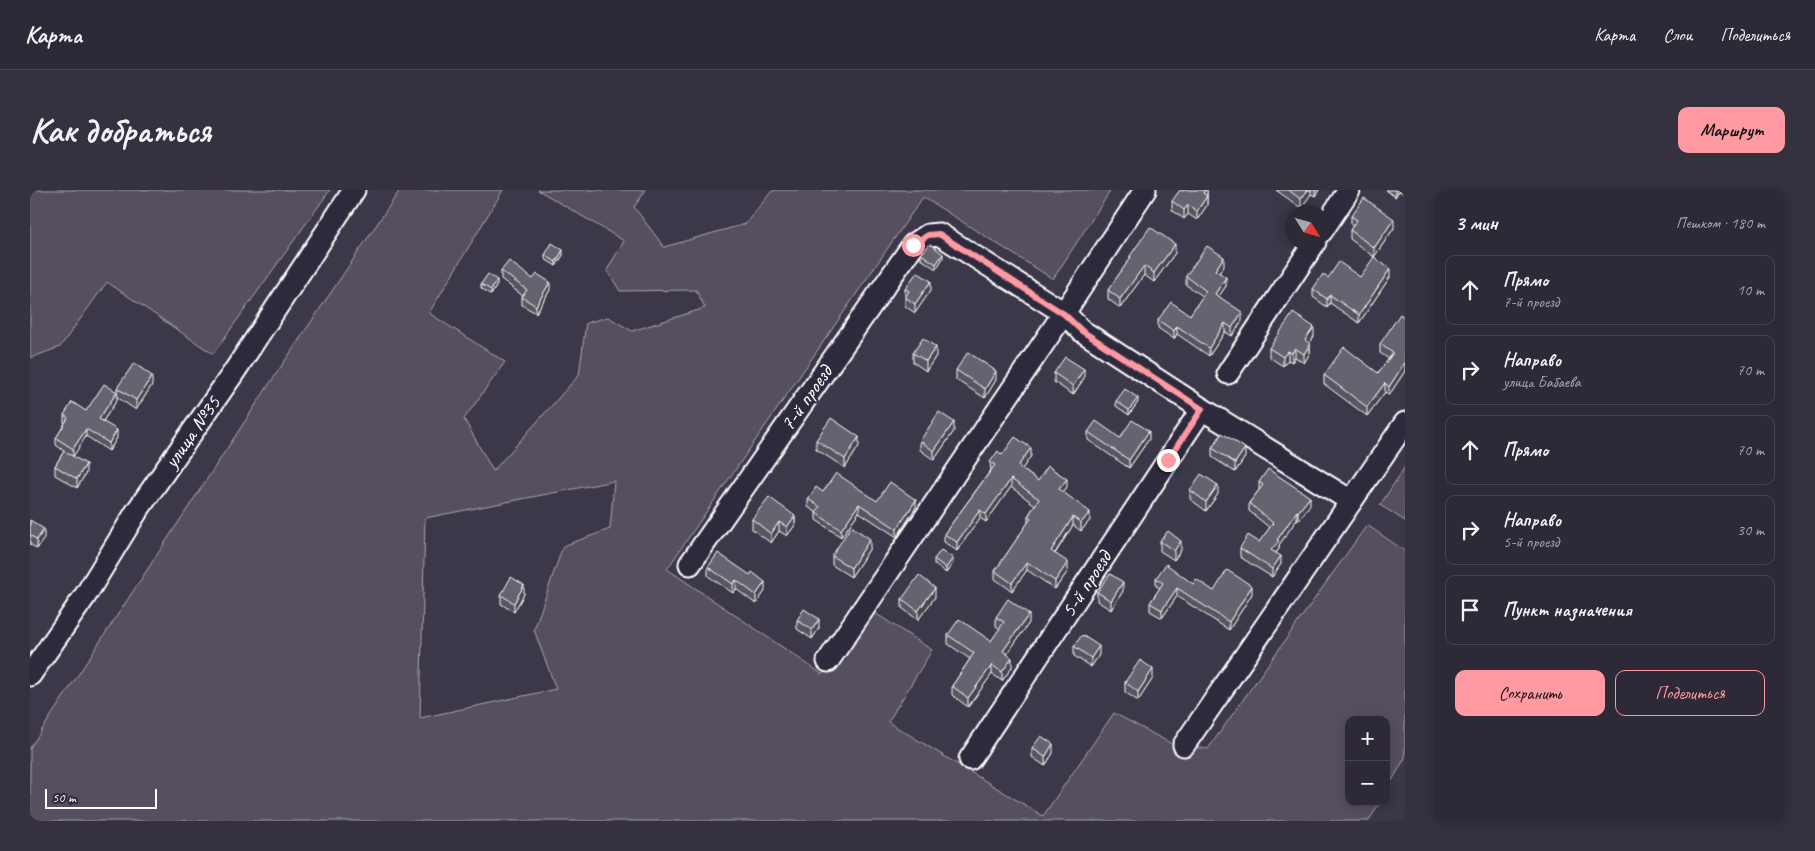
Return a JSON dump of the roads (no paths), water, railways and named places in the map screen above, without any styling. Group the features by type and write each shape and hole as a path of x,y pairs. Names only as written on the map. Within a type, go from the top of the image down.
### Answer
{"street":[{"name":"улица №35","path":"30,675 85,596 137,511 232,375 354,190"},
{"path":"828,661 1064,314 1145,190"},
{"path":"1330,219 1349,190"},
{"name":"7-й проезд","path":"690,564 913,245 928,235 939,234 1064,314"},
{"path":"1228,373 1310,250"},
{"path":"1064,314 1082,331 1202,409 1351,501"},
{"name":"5-й проезд","path":"970,759 1202,409"},
{"path":"1184,746 1405,423"}]}
